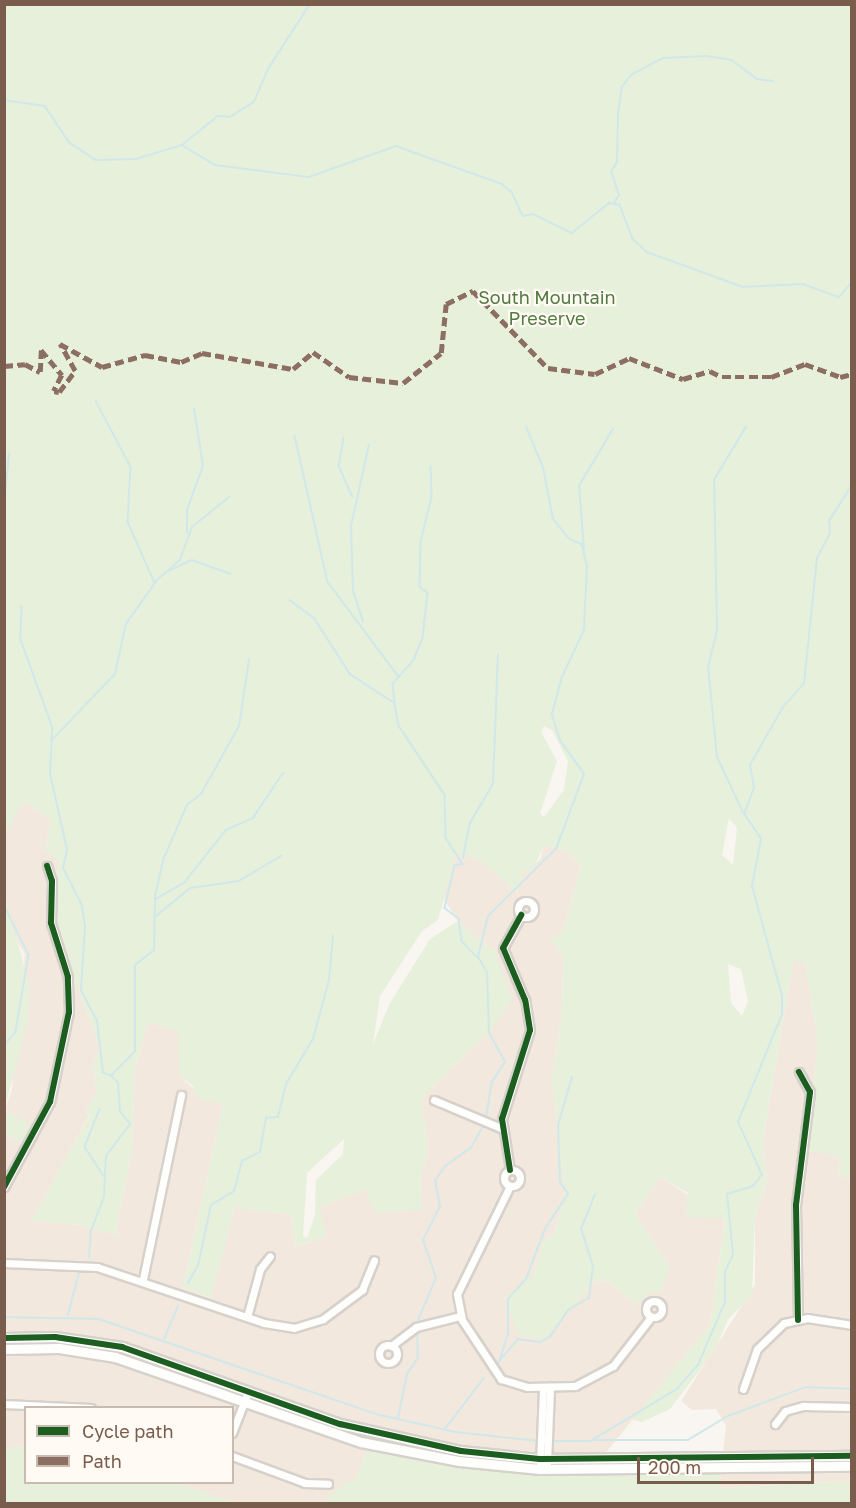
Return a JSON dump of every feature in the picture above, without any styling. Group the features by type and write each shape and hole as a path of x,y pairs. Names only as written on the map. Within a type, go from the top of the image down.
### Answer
{"street":[{"path":"4,1187 50,1102 69,1012 68,977 51,923 52,881 47,866"},
{"path":"520,915 503,948 527,1008 529,1038 501,1128 510,1170 520,1178 510,1186 460,1284 460,1316 501,1379 546,1388 575,1386 613,1366 651,1317"},
{"path":"798,1320 796,1205 810,1092 799,1072"},
{"path":"143,1279 181,1095"},
{"path":"435,1100 490,1126 501,1128"},
{"path":"510,1170 504,1178 510,1186"},
{"path":"247,1317 260,1269 270,1256"},
{"path":"4,1263 68,1262 143,1279 281,1328 323,1319 362,1290 374,1260"},
{"path":"391,1346 416,1327 460,1316"},
{"path":"743,1389 762,1341 784,1323 798,1320 852,1325"},
{"path":"4,1338 55,1336 111,1345 348,1426 436,1447 544,1454 852,1456"},
{"path":"4,1349 59,1348 115,1357 361,1442 436,1458 543,1469 852,1466"},
{"path":"544,1454 540,1436 546,1388"},
{"path":"543,1469 548,1436 546,1388"},
{"path":"234,1428 248,1392"},
{"path":"4,1398 5,1404 63,1406"},
{"path":"775,1424 785,1411 803,1406 852,1407"},
{"path":"234,1457 306,1483 328,1484"}],"shaded area":[{"path":"24,801 51,821 45,850 59,860 56,928 100,1047 93,1065 97,1093 85,1112 90,1114 32,1221 81,1225 115,1235 132,1149 135,1068 148,1023 179,1030 179,1075 196,1091 223,1104 183,1288 210,1298 235,1207 291,1215 295,1247 311,1242 320,1207 366,1189 422,1209 420,1177 428,1154 421,1099 491,1030 495,952 458,921 443,898 456,854 480,860 517,892 523,870 540,860 544,846 566,850 581,865 564,929 550,941 563,956 562,1013 552,1080 565,1196 554,1233 542,1243 535,1273 505,1299 544,1340 593,1282 606,1280 637,1305 669,1266 635,1214 660,1177 725,1218 710,1325 603,1456 452,1446 321,1415 138,1349 5,1335 5,1133 22,1143 32,1127 5,1110 12,1089 25,954 15,938 5,895 4,834"},
{"path":"793,962 805,962 818,1041 813,1092 840,1156 838,1175 851,1179 851,1481 719,1488 726,1426 716,1409 692,1410 681,1401 755,1285 755,1216 767,1182 763,1141"},
{"path":"54,1351 111,1359 369,1447 355,1481 323,1504 235,1503 180,1484 234,1484 234,1406 24,1406 24,1446 5,1449 5,1352"}],"green space":[{"name":"South Mountain Preserve","path":"5,5 851,5 851,1179 838,1175 840,1156 807,1151 818,1041 805,963 793,962 763,1140 767,1182 755,1216 752,1296 728,1319 715,1350 670,1409 642,1422 632,1420 710,1325 725,1219 685,1217 688,1193 660,1177 635,1214 669,1266 661,1292 649,1292 637,1305 606,1280 593,1282 544,1340 518,1333 505,1299 535,1273 542,1243 554,1233 565,1196 552,1080 562,1013 563,956 550,941 564,929 581,865 566,850 544,846 532,871 523,871 517,892 480,860 456,854 438,920 422,931 380,996 373,1044 390,1003 430,939 458,921 495,952 512,1000 491,1030 421,1099 428,1154 420,1177 422,1209 375,1214 366,1189 320,1207 326,1236 295,1247 291,1215 235,1207 211,1298 183,1288 223,1104 197,1098 193,1086 179,1075 178,1030 148,1023 135,1068 132,1149 115,1235 81,1225 31,1221 90,1115 85,1112 97,1093 93,1065 100,1047 56,928 59,860 45,851 51,821 24,801 5,834","holes":["544,726 552,730 568,761 564,790 544,817 540,814 557,761 541,732","729,818 737,828 733,865 722,855","728,964 741,969 748,1001 742,1016 731,1003","344,1139 343,1154 316,1180 315,1215 307,1238 303,1236 307,1173"]},
{"path":"5,895 29,984 28,1021 5,1107"},
{"path":"5,1110 32,1126 22,1143 5,1133"},
{"path":"24,1446 24,1484 180,1484 235,1503 5,1503 5,1449"},
{"path":"369,1447 512,1471 721,1471 719,1488 852,1481 851,1504 323,1504 341,1485 355,1481"}],"waterway":[{"path":"4,100 45,106 70,143 96,160 136,159 182,145 218,116 230,117 254,102 268,69 310,4"},
{"path":"614,203 619,195 611,172 617,162 618,114 622,87 631,75 663,58 707,56 732,60 757,79 773,81"},
{"path":"182,145 215,165 309,177 396,146 502,184 512,192 523,216 533,214 572,233 609,203 620,205 633,239 647,252 743,287 803,284 839,297 852,282"},
{"path":"96,401 131,467 128,522 155,583"},
{"path":"187,533 187,510 203,466 194,409"},
{"path":"486,1118 492,1082 505,1062 489,1033 487,973 478,957 488,916 556,849 584,774 560,741 552,714 562,677 584,630 587,567 582,545 569,539 553,519 543,468 526,427"},
{"path":"743,813 717,757 708,667 717,630 714,480 746,427"},
{"path":"584,549 579,486 613,429"},
{"path":"295,436 328,582 399,677"},
{"path":"344,438 339,466 353,497"},
{"path":"363,622 353,592 351,526 369,445"},
{"path":"4,504 9,454"},
{"path":"431,466 432,497 421,542 420,587 428,593 423,638 414,660 393,684 399,726 445,795 446,838 463,864 455,866 445,908 459,919 462,941 476,956"},
{"path":"591,1441 677,1389 698,1365 725,1302 725,1272 733,1255 727,1194 753,1186 762,1175 738,1122 782,1014 782,996 752,886 761,839 744,814 754,788 750,765 783,707 804,684 817,558 830,534 829,521 852,485"},
{"path":"111,1076 103,1073 97,1021 81,991 85,927 82,906 63,868 67,850 50,774 52,740 115,674 126,624 157,580 180,560 192,527 229,497"},
{"path":"169,571 192,560 231,574"},
{"path":"290,600 315,619 350,674 393,702"},
{"path":"22,606 21,640 53,728 52,740"},
{"path":"463,858 470,823 493,784 498,655"},
{"path":"89,1258 91,1231 104,1197 106,1156 130,1124 120,1112 118,1083 111,1076 135,1051 135,965 154,950 155,896 164,858 187,805 201,794 239,726 249,660"},
{"path":"156,899 184,883 226,830 253,818 283,773"},
{"path":"155,917 190,888 239,881 281,856"},
{"path":"4,905 29,955 16,1032 4,1046"},
{"path":"188,1283 198,1266 211,1205 234,1191 242,1161 260,1152 266,1118 278,1117 286,1084 313,1039 329,980 333,936"},
{"path":"498,1365 508,1334 508,1299 526,1279 545,1229 568,1194 560,1182 558,1125 572,1077"},
{"path":"100,1109 85,1147 103,1175"},
{"path":"418,1320 436,1278 423,1240 440,1206 435,1181 445,1166 471,1148 485,1123"},
{"path":"500,1360 518,1339 540,1342 550,1337 568,1310 589,1298 593,1266 581,1229 595,1195"},
{"path":"68,1315 79,1273"},
{"path":"164,1339 178,1306"},
{"path":"4,1317 99,1319 380,1415 456,1432 539,1441"},
{"path":"398,1418 407,1374 418,1358 417,1332"},
{"path":"445,1429 484,1378"},
{"path":"595,1440 688,1440 728,1416 806,1387 852,1389"},
{"path":"550,1441 590,1441"}],"marked path":[{"path":"4,366 25,364 40,372 41,350 62,375 54,391 59,392 75,371 60,344 102,367 145,355 181,362 202,353 293,369 313,352 349,377 403,383 441,353 446,304 473,291 548,368 595,374 629,358 683,379 710,371 722,377 771,377 805,364 840,377 852,374"}],"cycle path":[{"path":"4,1187 50,1102 69,1012 68,977 51,923 52,881 47,866"},
{"path":"510,1170 502,1119 530,1030 525,1000 503,948 521,915"},
{"path":"798,1320 796,1205 810,1092 799,1072"},
{"path":"4,1338 55,1337 122,1347 340,1424 461,1451 540,1459 852,1456"}]}
